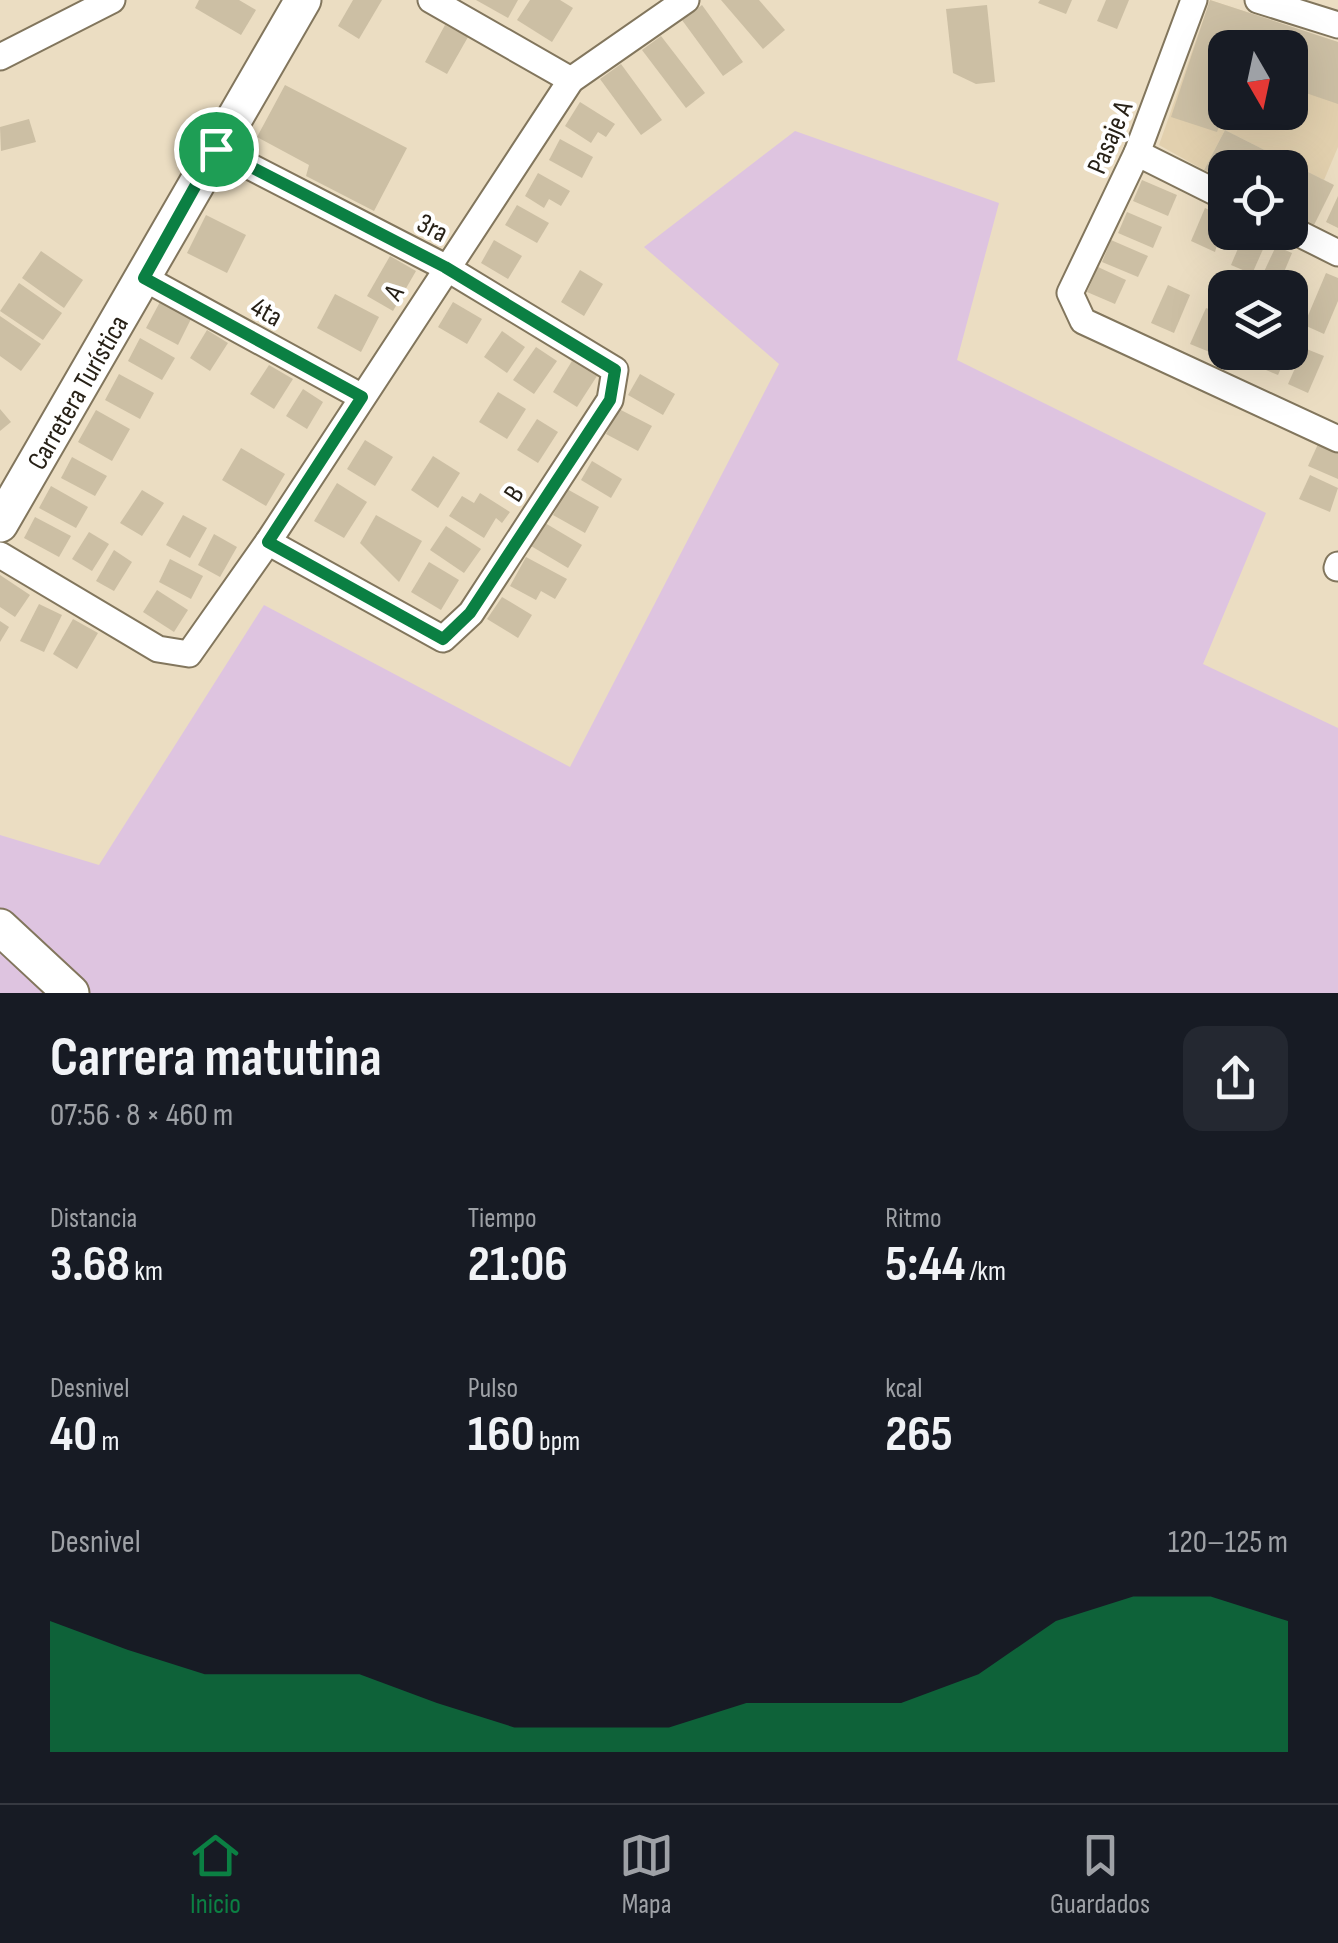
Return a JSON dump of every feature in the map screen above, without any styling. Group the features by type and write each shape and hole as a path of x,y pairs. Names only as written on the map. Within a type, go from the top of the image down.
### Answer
{"main road":[{"name":"Carretera Turística","path":"0,524 304,0"},
{"path":"0,927 72,993"}],"street":[{"path":"0,57 112,0"},
{"path":"430,0 571,80"},
{"name":"A","path":"0,556 158,649 189,654 268,542 571,80 686,0"},
{"name":"Pasaje A","path":"1194,0 1137,153 1070,293 1084,321 1338,439"},
{"path":"1258,0 1338,25"},
{"name":"3ra","path":"216,149 445,267 615,370"},
{"path":"1137,153 1208,188"},
{"path":"1308,238 1338,252"},
{"name":"4ta","path":"144,278 362,397"},
{"name":"B","path":"268,542 443,639 470,613 610,400 615,370"}],"shaded area":[{"path":"1210,0 1301,30 1208,30 1208,130 1225,130 1214,150 1208,150 1204,170 1159,145"},
{"path":"1308,32 1338,42 1338,147 1324,180 1308,172 1308,150 1265,150 1225,130 1308,130"},
{"path":"795,131 999,203 957,360 1266,513 1203,664 1338,728 1338,993 0,993 0,835 99,865 264,605 570,767 779,364 644,247"}],"building":[{"path":"199,0 239,0 256,10 241,35 195,8"},
{"path":"353,0 382,0 359,39 338,26"},
{"path":"476,0 518,0 508,18"},
{"path":"530,0 560,0 573,8 552,42 517,20"},
{"path":"721,0 759,0 785,30 763,49"},
{"path":"1072,0 1066,14 1038,3"},
{"path":"1106,0 1129,0 1117,29 1097,21"},
{"path":"1210,0 1301,30 1208,30 1208,129 1171,117"},
{"path":"702,5 743,62 723,76 682,20"},
{"path":"987,5 995,82 976,84 953,73 946,9"},
{"path":"445,25 468,37 447,74 425,62"},
{"path":"1308,32 1338,42 1338,104 1308,94"},
{"path":"661,36 705,93 686,108 642,50"},
{"path":"621,64 662,120 641,135 600,79"},
{"path":"285,85 407,148 374,211 306,176 309,165 257,137"},
{"path":"580,102 615,124 606,137 598,132 591,143 565,126"},
{"path":"29,119 36,142 1,151 0,127"},
{"path":"1225,130 1265,150 1214,150"},
{"path":"560,139 593,157 582,178 549,160"},
{"path":"1308,172 1334,185 1314,225 1308,222"},
{"path":"538,173 570,191 561,206 549,199 544,208 525,196"},
{"path":"1142,180 1177,195 1168,216 1133,201"},
{"path":"1338,196 1338,228 1326,222"},
{"path":"517,205 549,223 537,243 505,225"},
{"path":"1205,208 1208,209 1208,249 1191,241"},
{"path":"1127,212 1162,227 1153,248 1118,233"},
{"path":"206,215 246,235 227,273 187,253"},
{"path":"494,240 522,256 508,279 481,263"},
{"path":"1111,240 1148,256 1138,277 1102,262"},
{"path":"1237,250 1263,250 1254,270 1231,265"},
{"path":"1274,250 1292,253 1285,270 1265,270"},
{"path":"41,251 83,280 64,308 22,278"},
{"path":"390,256 416,271 393,311 367,296"},
{"path":"1098,267 1126,280 1115,304 1087,292"},
{"path":"580,270 603,284 584,316 561,302"},
{"path":"1326,273 1338,278 1338,301 1324,334 1308,327 1308,316"},
{"path":"19,283 62,313 43,340 0,311"},
{"path":"1168,285 1190,295 1174,333 1151,323"},
{"path":"335,294 379,317 361,352 317,328"},
{"path":"161,300 192,317 178,345 146,328"},
{"path":"453,302 482,319 467,344 438,327"},
{"path":"1206,308 1208,309 1208,351 1190,344"},
{"path":"0,316 41,344 21,371 0,356"},
{"path":"207,330 228,343 210,371 190,358"},
{"path":"502,331 525,347 507,373 484,357"},
{"path":"140,338 175,358 162,380 128,361"},
{"path":"536,347 557,361 534,394 513,380"},
{"path":"1308,350 1324,356 1308,393 1288,384 1294,370 1308,370"},
{"path":"572,361 597,376 577,407 553,392"},
{"path":"269,365 293,379 274,409 250,394"},
{"path":"119,374 154,393 140,419 105,400"},
{"path":"640,374 675,394 663,415 628,395"},
{"path":"303,389 323,402 307,429 286,416"},
{"path":"498,392 526,409 507,439 479,422"},
{"path":"0,409 11,422 0,431"},
{"path":"619,409 652,426 638,451 606,434"},
{"path":"96,410 130,429 112,461 78,442"},
{"path":"537,419 558,432 538,463 517,450"},
{"path":"365,440 393,457 375,486 347,469"},
{"path":"1319,442 1338,451 1338,479 1308,466"},
{"path":"241,448 285,474 266,506 222,480"},
{"path":"433,456 460,473 438,508 411,490"},
{"path":"72,457 107,476 95,496 61,478"},
{"path":"592,461 622,479 611,498 581,480"},
{"path":"1310,475 1338,488 1330,512 1299,499"},
{"path":"337,483 367,502 344,538 314,521"},
{"path":"51,486 88,507 76,528 39,508"},
{"path":"567,489 599,507 585,533 553,515"},
{"path":"142,490 164,503 142,536 120,523"},
{"path":"480,493 510,512 502,523 496,518 484,538 449,516 462,496 474,503"},
{"path":"183,515 207,528 190,558 166,545"},
{"path":"376,515 422,541 399,582 360,543"},
{"path":"35,517 71,536 59,557 24,538"},
{"path":"545,523 582,545 568,568 531,546"},
{"path":"446,526 481,549 464,573 430,550"},
{"path":"89,532 109,544 92,571 72,559"},
{"path":"214,534 237,547 220,577 198,565"},
{"path":"114,550 132,562 114,591 96,581"},
{"path":"526,557 567,579 555,599 541,591 536,600 510,586"},
{"path":"170,559 203,576 191,599 159,582"},
{"path":"429,562 459,580 441,610 411,592"},
{"path":"0,575 30,595 15,617 0,607"},
{"path":"157,590 188,610 174,632 143,612"},
{"path":"502,597 532,615 518,638 487,619"},
{"path":"39,604 62,615 44,652 20,641"},
{"path":"73,619 98,633 77,669 53,654"},
{"path":"0,621 9,627 0,642"}],"route":[{"path":"216,149 445,267 615,370 610,400 470,613 443,639 268,542 362,397 144,278 216,149"}]}
